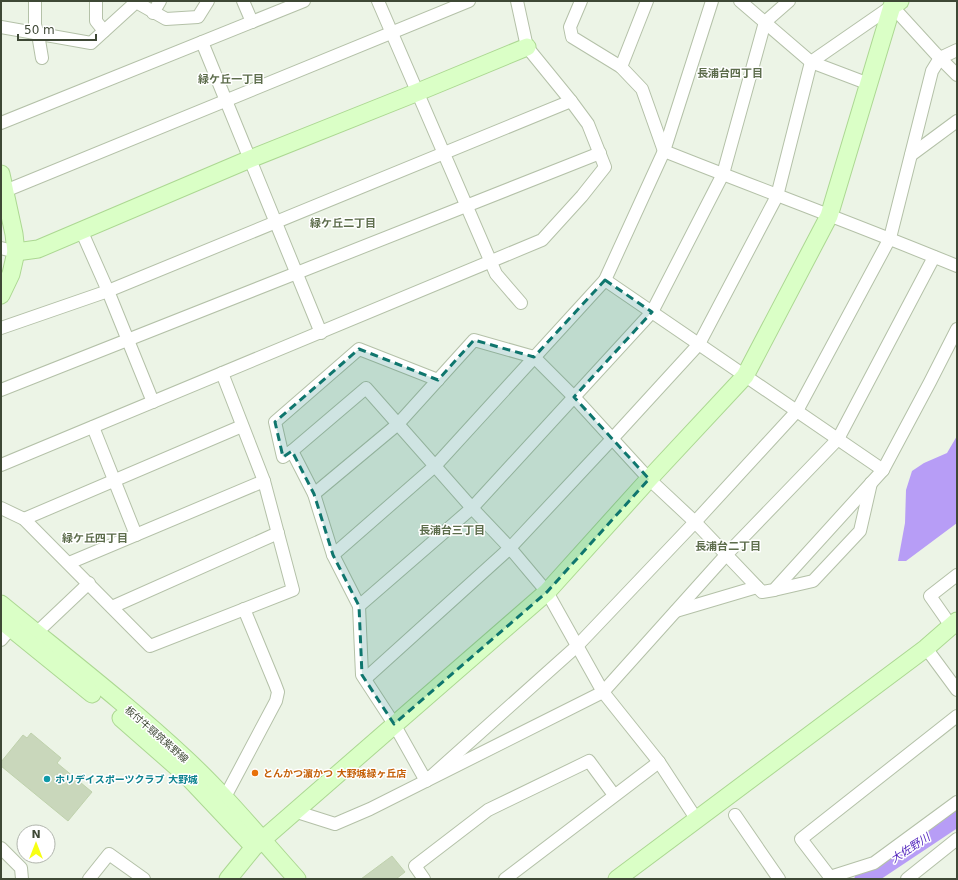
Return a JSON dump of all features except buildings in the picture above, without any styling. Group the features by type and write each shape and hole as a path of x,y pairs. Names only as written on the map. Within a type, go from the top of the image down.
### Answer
{"street":[{"path":"35,1 35,25 42,58"},
{"path":"96,1 96,21 104,31"},
{"path":"153,13 160,1"},
{"path":"1,27 90,44 136,2 166,19 198,17 208,1"},
{"path":"243,1 252,22"},
{"path":"1,123 304,1"},
{"path":"378,1 496,274 521,303"},
{"path":"5,191 469,1"},
{"path":"1,465 542,240 582,196 605,167 588,124 527,47 517,1"},
{"path":"581,1 570,27 572,37 621,67 642,89 664,151 777,196 890,238 957,266"},
{"path":"621,67 647,1"},
{"path":"333,555 436,465 605,280 664,151 712,1"},
{"path":"740,1 811,62 869,84"},
{"path":"359,606 472,508 652,312 723,174 765,22 789,1"},
{"path":"894,3 940,58 957,75"},
{"path":"365,679 510,548 699,344 777,196 811,62 894,3"},
{"path":"228,879 258,844 294,811 547,592 745,376 829,216 894,3"},
{"path":"202,42 321,332"},
{"path":"8,250 38,249 250,159 527,47"},
{"path":"426,782 578,646 797,411 890,238 932,71 940,58 957,50"},
{"path":"1,328 108,291 571,101"},
{"path":"911,155 957,120"},
{"path":"1,390 600,153"},
{"path":"1,174 14,234 8,250 11,274 1,295"},
{"path":"81,230 108,291 153,402"},
{"path":"294,811 335,824 426,782 603,692 726,555 838,439 934,257"},
{"path":"605,280 883,470"},
{"path":"774,590 883,470 957,328"},
{"path":"314,494 398,424 474,340 534,357 574,397 649,480 695,522 762,592 813,581 860,531 871,482"},
{"path":"438,380 359,349 275,422 282,457 292,451 366,388 436,465 472,508 510,548 547,592 603,692 659,762 697,820"},
{"path":"1,508 24,519 150,646 293,590 264,481 222,374"},
{"path":"24,519 242,426"},
{"path":"93,427 136,535"},
{"path":"292,451 314,494 333,555 359,606 362,675 394,724 426,782"},
{"path":"69,564 264,481"},
{"path":"112,607 278,533"},
{"path":"617,879 926,648 954,623 930,596 957,575"},
{"path":"31,637 89,583"},
{"path":"676,611 757,587"},
{"name":"板付牛頸筑紫野線","path":"1,604 31,637 187,776 297,879"},
{"path":"226,798 276,701 278,692 244,609"},
{"name":"板付牛頸筑紫野線","path":"4,630 31,637 152,728 226,798 282,879"},
{"path":"926,648 957,690"},
{"path":"957,716 801,839 830,877 874,863 957,802"},
{"path":"424,879 415,866 488,810 589,761 614,795"},
{"path":"506,879 659,762"},
{"path":"735,815 779,879"},
{"path":"907,879 957,839"},
{"path":"1,848 21,868 22,879"},
{"path":"89,879 109,854 144,879"}],"highlighted area":[{"path":"605,280 652,312 574,397 649,479 547,592 394,724 362,675 359,606 333,555 314,494 292,451 283,457 275,422 359,349 438,380 474,340 534,357"}],"shaded area":[{"path":"957,436 957,523 906,561 898,561 905,523 906,490 912,471 924,463 947,453"}],"waterway":[{"name":"大佐野川","path":"864,879 957,817"}],"place":[{"name":"とんかつ濵かつ 大野城緑ヶ丘店","path":"255,773"},
{"name":"ホリデイスポーツクラブ 大野城","path":"47,779"}],"district":[{"name":"長浦台四丁目","path":"730,73"},
{"name":"緑ケ丘一丁目","path":"231,79"},
{"name":"緑ケ丘二丁目","path":"343,223"},
{"name":"長浦台三丁目","path":"452,530"},
{"name":"緑ケ丘四丁目","path":"95,538"},
{"name":"長浦台二丁目","path":"728,546"}]}
